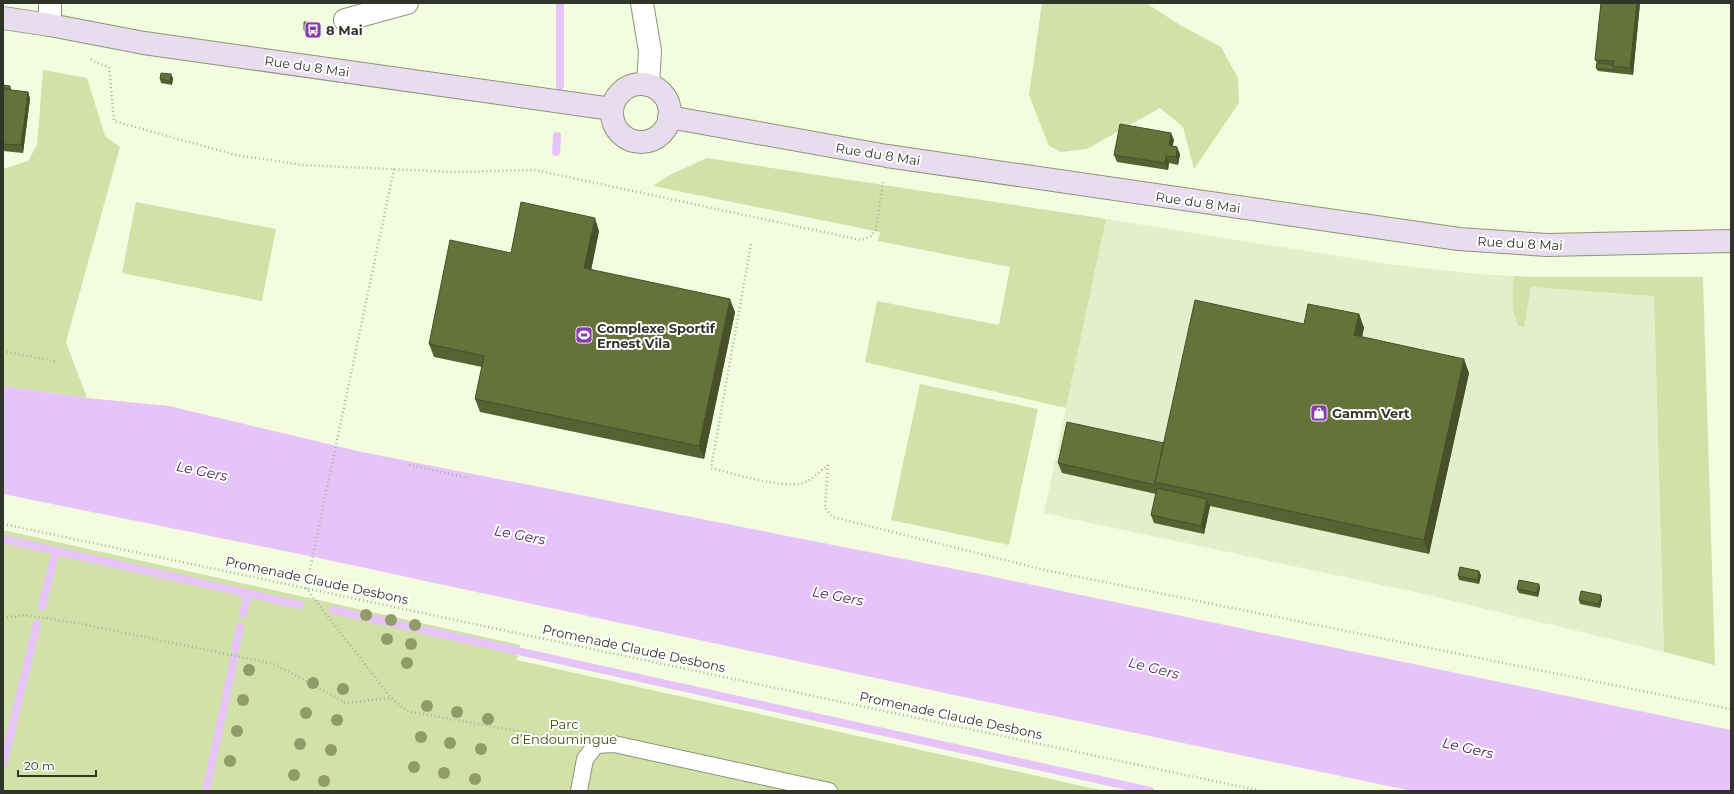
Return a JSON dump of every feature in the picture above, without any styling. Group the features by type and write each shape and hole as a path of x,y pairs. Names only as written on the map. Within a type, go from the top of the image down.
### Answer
{"street":[{"path":"50,3 50,25"},
{"path":"345,20 407,3"},
{"path":"642,3 650,51 648,85"},
{"name":"Rue du 8 Mai","path":"3,18 50,25 144,43 612,109"},
{"path":"639,84 648,85 656,88 662,94 668,105 670,117 667,126 661,134 646,142 628,140 620,134 613,122 612,109 614,101 624,89 639,84"},
{"name":"Rue du 8 Mai","path":"670,117 887,156 1459,239 1547,245 1731,241"}],"lane":[{"path":"578,791 585,759 596,745 614,744 829,791"}],"path":[{"path":"109,67 114,121 243,156 303,165 453,172 535,170 861,240 870,236 876,230 887,156"},
{"path":"394,169 306,588 391,698 407,711 596,745"},
{"path":"751,244 711,468 780,484 799,484 811,479 828,465 826,508 833,517 1045,570 1731,709"},
{"path":"3,350 58,362"},
{"path":"409,465 468,478"},
{"name":"Promenade Claude Desbons","path":"3,524 1262,791"},
{"path":"3,618 25,615 77,623 274,664 346,703 391,698"}],"shaded area":[{"path":"1106,219 1388,264 1477,274 1514,276 1513,302 1515,319 1524,327 1530,287 1654,295 1664,652 1424,594 1044,513"}],"green space":[{"path":"1042,3 1146,3 1180,25 1221,47 1238,78 1239,103 1194,169 1183,127 1160,108 1087,149 1061,152 1049,146 1029,95"},
{"path":"43,70 87,78 105,136 120,147 66,342 87,398 3,386 3,169 28,161 37,145"},
{"path":"707,158 1106,219 1066,408 865,362 877,301 999,325 1010,267 878,241 880,232 653,186 670,175"},
{"path":"136,202 276,229 262,301 122,273"},
{"path":"1514,276 1703,277 1715,665 1664,652 1654,296 1531,287 1524,327 1518,326 1514,314"},
{"path":"920,384 1038,409 1009,545 891,520"},
{"name":"Parc d’Endoumingue","path":"3,530 520,645 517,660 1104,791 3,791"}],"water":[{"name":"Le Gers","path":"3,386 87,398 169,406 362,452 975,573 1731,730 1731,791 1412,791 968,698 314,557 3,494"}],"building":[{"path":"1601,3 1637,3 1630,68 1613,66 1614,61 1595,60"},
{"path":"304,22 320,23 319,30 304,30"},
{"path":"1597,63 1613,65 1614,70 1596,68"},
{"path":"161,73 171,74 170,81 160,79"},
{"path":"3,85 10,86 10,89 3,89"},
{"path":"3,89 28,92 21,145 3,144"},
{"path":"1120,124 1171,133 1169,145 1177,147 1176,157 1166,156 1165,163 1114,155"},
{"name":"Complexe Sportif Ernest Vila","path":"521,202 595,218 584,268 730,299 699,446 475,399 484,356 429,344 450,240 511,253"},
{"name":"Gamm Vert","path":"1195,300 1304,324 1308,304 1359,314 1354,335 1464,359 1424,540 1155,482"},
{"path":"1067,422 1164,443 1155,482 1156,485 1058,463"},
{"path":"1157,488 1207,499 1201,526 1151,515"},
{"path":"1460,567 1479,571 1478,580 1458,576"},
{"path":"1519,580 1539,584 1537,593 1517,589"},
{"path":"1581,591 1601,595 1599,604 1579,600"}],"waterway":[{"path":"560,3 560,86"},
{"path":"556,152 557,136"},
{"path":"3,539 300,605"},
{"path":"42,606 56,551"},
{"path":"243,614 248,593"},
{"path":"333,610 1150,791"},
{"path":"3,765 37,624"},
{"path":"235,650 240,627"},
{"path":"206,791 234,659"}],"place":[{"name":"8 Mai","path":"313,30"},
{"name":"Complexe Sportif Ernest Vila","path":"584,335"},
{"name":"Gamm Vert","path":"1319,413"}]}
